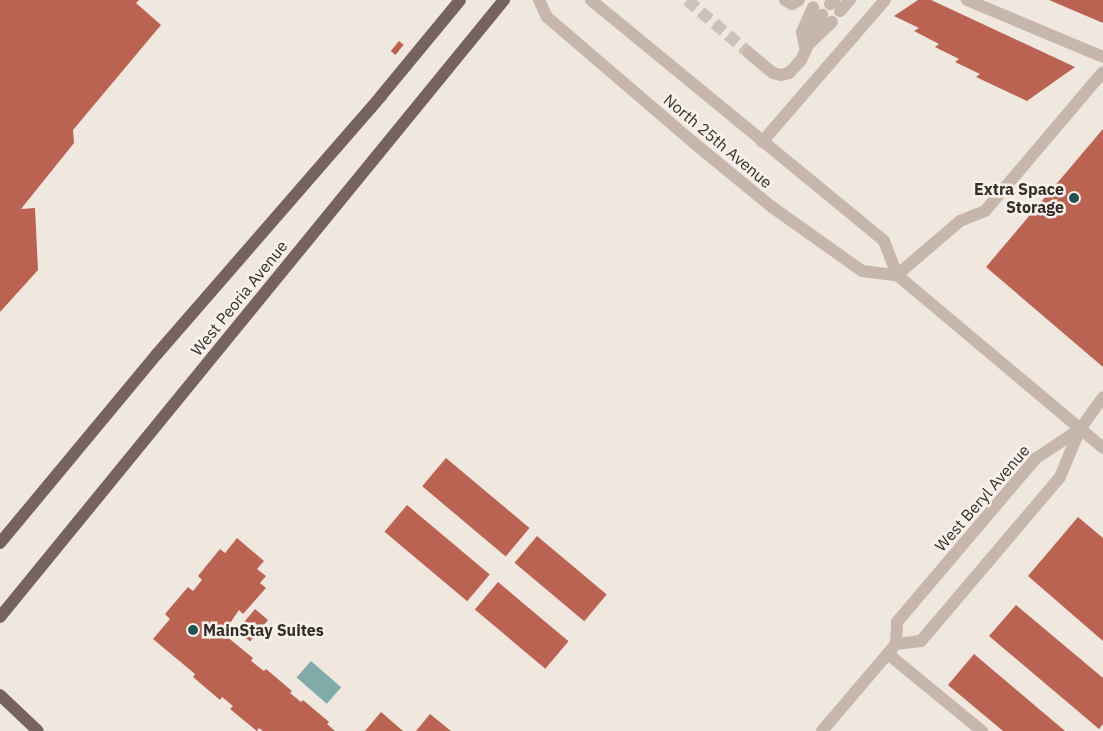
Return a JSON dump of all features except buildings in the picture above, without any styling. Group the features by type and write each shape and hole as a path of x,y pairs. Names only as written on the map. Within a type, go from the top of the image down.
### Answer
{"main road":[{"name":"West Peoria Avenue","path":"0,543 157,354 380,96 460,0"},
{"name":"West Peoria Avenue","path":"0,617 504,0"},
{"path":"0,695 38,731"}],"street":[{"name":"North 25th Avenue","path":"539,0 547,17 772,208 862,271 897,275"},
{"name":"North 25th Avenue","path":"591,0 884,241 897,275 1103,448"},
{"path":"785,0 792,4 799,0"},
{"path":"835,5 850,0"},
{"path":"762,142 885,0"},
{"path":"967,0 1103,57"},
{"path":"749,53 773,73 781,75 797,66 822,15"},
{"path":"897,275 960,220 985,211 1103,72"},
{"path":"822,731 892,649 921,641 1060,476 1080,429 1103,397"},
{"name":"West Beryl Avenue","path":"892,649 897,622 1035,459 1080,429"},
{"path":"892,649 982,731"}],"water":[{"path":"311,661 341,687 327,704 297,678"}],"tunnel":[{"path":"687,0 749,53"}],"place":[{"name":"Extra Space Storage","path":"1074,198"},
{"name":"MainStay Suites","path":"193,630"}]}
